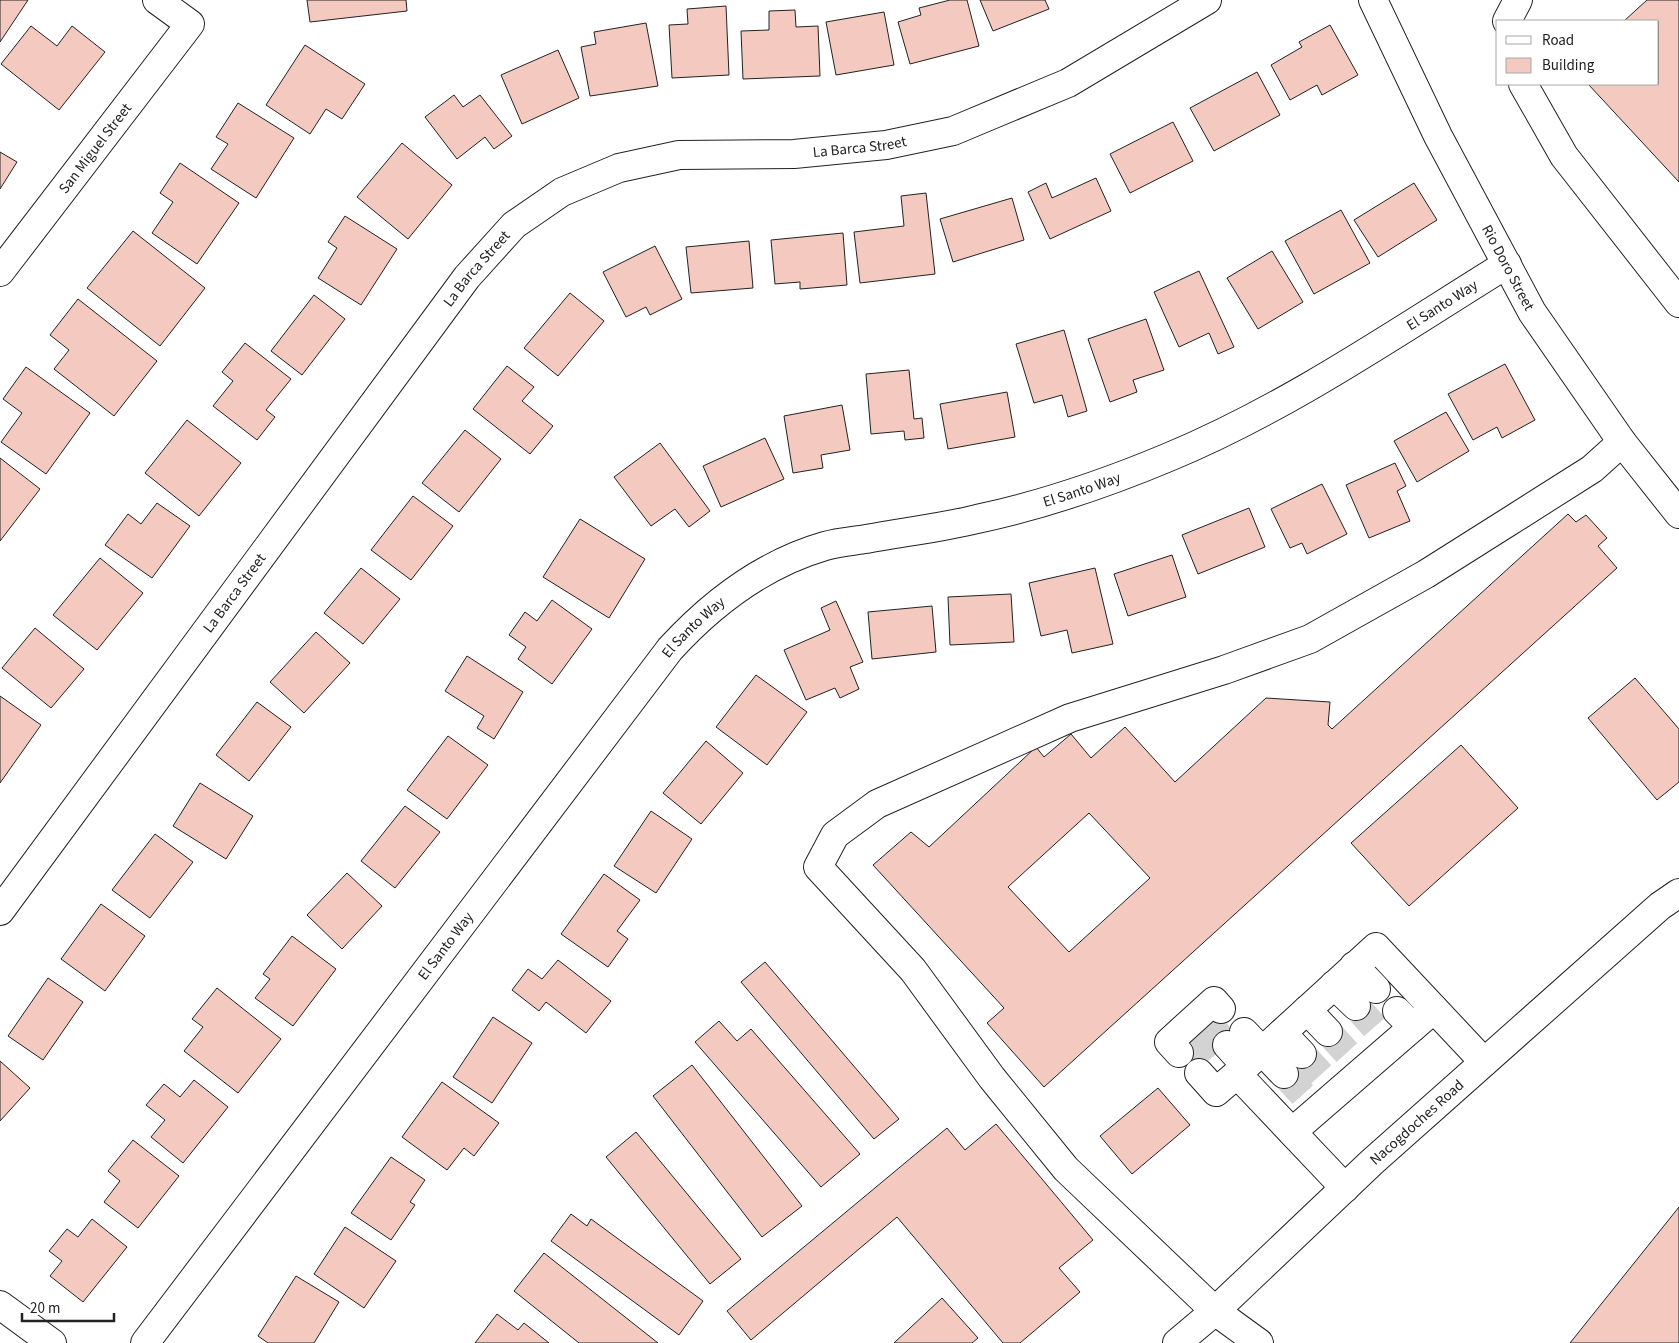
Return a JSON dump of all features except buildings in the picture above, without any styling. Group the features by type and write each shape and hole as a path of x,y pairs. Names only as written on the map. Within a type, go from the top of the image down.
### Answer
{"street":[{"name":"San Miguel Street","path":"0,272 190,24 157,0"},
{"name":"La Barca Street","path":"0,911 467,277 514,225 562,192 619,168 679,155 794,154 886,145 953,131 1068,83 1207,0"},
{"name":"Rio Doro Street","path":"1373,0 1438,136 1532,312 1622,442 1679,514"},
{"path":"1508,20 1518,0"},
{"path":"1524,85 1564,156 1679,302"},
{"name":"El Santo Way","path":"145,1343 670,649 693,624 736,588 764,571 826,546 977,520 1075,494 1170,457 1254,416 1338,368 1507,264"},
{"path":"1259,1343 1215,1311 1066,1169 992,1078 913,970 818,867 835,835 877,804 1070,718 1224,670 1310,639 1426,574 1592,469 1622,442"},
{"name":"Nacogdoches Road","path":"1177,1343 1215,1311 1345,1188 1484,1062 1669,900 1679,878"},
{"path":"1232,1060 1282,1033 1376,947 1484,1062"},
{"path":"1334,985 1366,997 1354,966"},
{"path":"1292,1132 1321,1095 1405,1019 1434,1009"},
{"path":"1307,1010 1328,1032"},
{"path":"1282,1033 1302,1054"},
{"path":"1232,1060 1284,1074"},
{"path":"1232,1060 1292,1132 1345,1188"},
{"path":"0,1305 52,1343"}],"tunnel":[{"path":"1356,1006 1378,1031"},
{"path":"1206,1021 1227,1045"},
{"path":"1328,1032 1350,1056"},
{"path":"1193,1037 1213,1061"},
{"path":"1302,1054 1325,1079"},
{"path":"1284,1074 1305,1097"}]}
